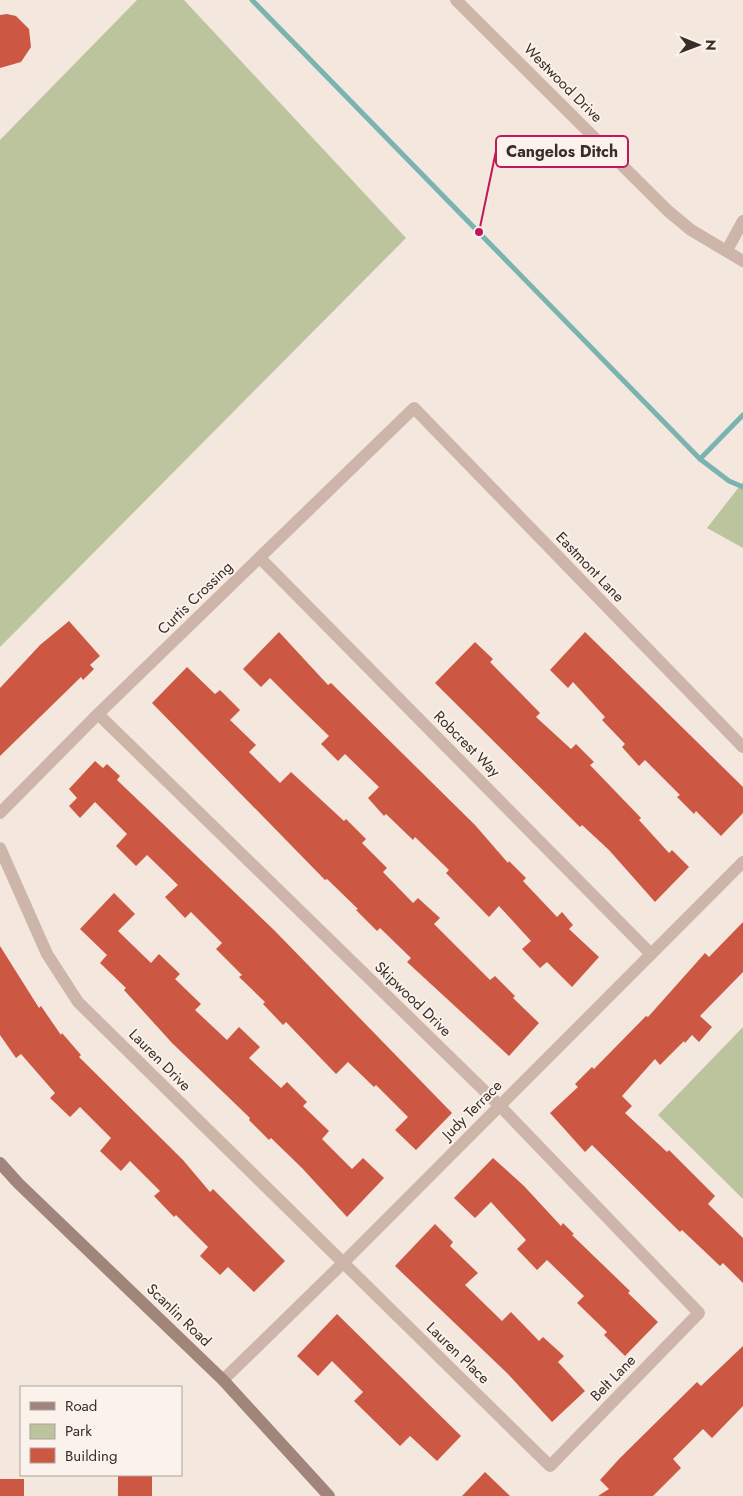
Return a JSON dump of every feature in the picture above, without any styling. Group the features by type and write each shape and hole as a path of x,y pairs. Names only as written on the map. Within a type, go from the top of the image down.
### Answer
{"street":[{"name":"Westwood Drive","path":"456,0 668,211 691,230 743,261"},
{"path":"727,250 743,221"},
{"name":"Curtis Crossing","path":"0,813 98,714 414,408"},
{"name":"Eastmont Lane","path":"414,408 743,747"},
{"name":"Robcrest Way","path":"260,558 651,954"},
{"name":"Skipwood Drive","path":"98,714 500,1106 699,1313"},
{"name":"Lauren Drive","path":"0,848 47,954 78,1002 343,1263"},
{"name":"Judy Terrace","path":"223,1380 343,1263 743,862"},
{"name":"Scanlin Road","path":"0,1164 223,1380 329,1496"},
{"name":"Lauren Place","path":"343,1263 550,1466"},
{"name":"Belt Lane","path":"550,1466 699,1313"}],"green space":[{"path":"137,0 184,0 406,238 0,647 0,140"},
{"path":"743,482 743,548 707,528"},
{"path":"743,1027 743,1199 658,1115"}],"building":[{"path":"0,15 16,16 29,29 31,47 21,62 0,68"},
{"path":"69,621 100,656 90,665 94,669 83,680 81,677 0,756 0,688 40,645"},
{"path":"279,632 328,685 331,683 475,825 508,863 509,861 526,878 523,881 557,917 562,912 573,925 569,929 599,957 572,987 547,962 540,968 522,949 531,941 499,906 489,917 446,873 449,870 415,837 413,840 386,814 384,816 368,798 379,787 345,754 338,761 321,744 329,736 270,678 261,687 243,669"},
{"path":"585,632 743,787 743,813 721,836 696,811 694,814 677,797 680,795 645,760 639,766 622,747 625,744 602,720 605,717 573,682 568,688 550,670"},
{"path":"475,642 493,659 490,662 540,713 536,717 571,749 576,744 594,762 590,765 641,818 639,820 669,853 672,850 689,867 655,902 609,850 582,825 580,827 435,683"},
{"path":"187,667 215,694 220,690 240,710 230,720 256,745 249,752 280,783 291,772 344,821 346,819 366,839 362,843 387,868 383,872 413,903 418,898 440,918 434,924 490,980 495,976 515,996 513,998 539,1023 509,1056 407,962 411,958 380,928 377,931 356,910 358,909 327,879 325,880 152,703"},
{"path":"95,761 103,768 107,764 120,776 117,780 274,930 452,1113 416,1150 395,1130 408,1117 376,1085 374,1087 348,1062 336,1074 286,1022 283,1025 263,1004 265,1002 239,977 242,975 216,949 222,943 191,912 185,918 165,897 178,885 147,855 136,866 116,846 127,834 95,802 80,818 69,806 77,798 69,789"},
{"path":"114,893 135,914 118,931 151,963 159,954 180,974 175,979 201,1004 195,1010 227,1040 239,1027 260,1047 249,1058 281,1088 287,1082 307,1102 303,1106 329,1131 322,1139 352,1169 363,1158 384,1178 347,1217 302,1168 271,1138 269,1140 249,1120 250,1118 172,1043 124,990 126,988 100,963 107,955 80,929"},
{"path":"743,922 743,972 700,1016 712,1027 699,1042 692,1035 660,1065 655,1059 622,1096 632,1106 625,1113 667,1152 669,1150 715,1196 708,1204 743,1238 743,1283 723,1263 720,1266 682,1230 680,1232 592,1145 585,1152 550,1113 578,1087 575,1084 592,1067 594,1069 646,1016 648,1017 705,953 709,957"},
{"path":"0,946 39,1008 41,1006 61,1035 62,1033 81,1055 79,1057 183,1160 210,1192 213,1189 285,1261 254,1292 228,1267 220,1275 200,1256 208,1247 176,1215 174,1217 154,1196 160,1191 130,1161 121,1171 100,1151 111,1138 80,1107 70,1117 50,1098 55,1093 21,1054 16,1058 0,1035"},
{"path":"493,1158 524,1186 561,1226 563,1223 574,1234 572,1235 630,1291 628,1293 658,1322 625,1356 604,1335 607,1332 577,1303 584,1296 547,1260 537,1270 517,1249 526,1240 491,1202 475,1218 454,1198"},
{"path":"435,1224 453,1242 450,1246 478,1273 465,1285 502,1321 511,1312 539,1341 543,1337 564,1356 558,1362 585,1391 552,1422 508,1374 395,1266"},
{"path":"337,1314 461,1436 437,1461 410,1436 400,1446 354,1401 363,1392 332,1361 318,1376 297,1356"},
{"path":"743,1346 743,1406 712,1438 703,1429 673,1459 681,1468 653,1496 598,1496 609,1489 600,1480 620,1458 697,1382 701,1386"},
{"path":"485,1472 510,1496 462,1496"},
{"path":"118,1476 152,1476 152,1496 118,1496"},
{"path":"0,1479 24,1479 24,1496 0,1496"}],"waterway":[{"path":"252,0 700,459 729,481 743,487"},
{"path":"700,459 743,415"}],"place":[{"name":"Cangelos Ditch","path":"479,232"}]}
